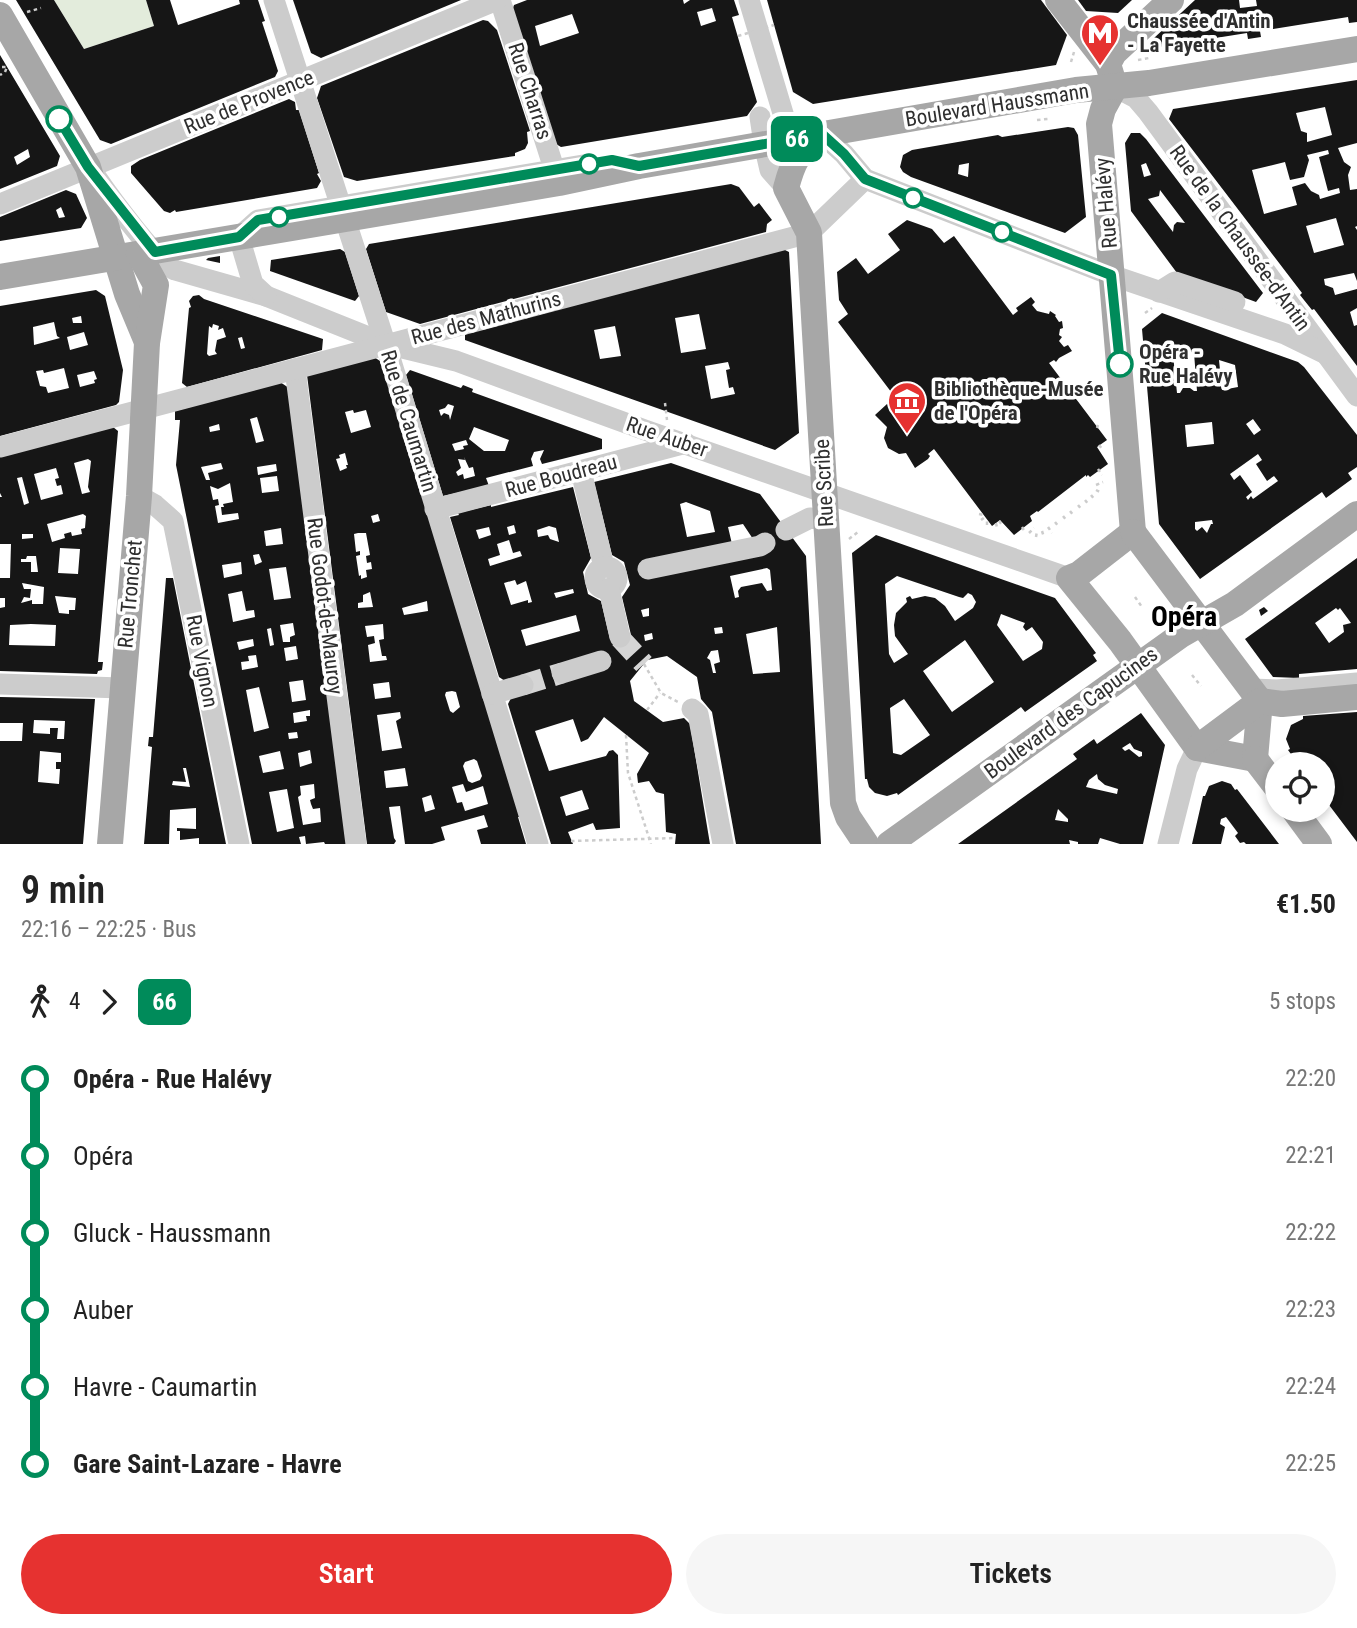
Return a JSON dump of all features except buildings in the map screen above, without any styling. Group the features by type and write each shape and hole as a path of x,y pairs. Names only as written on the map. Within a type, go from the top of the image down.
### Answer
{"main road":[{"path":"1058,0 1077,41 1112,76 1171,0"},
{"path":"4,28 88,167 136,254 166,278"},
{"name":"Boulevard Haussmann","path":"0,277 239,237 344,213 764,145 1076,90 1112,76 1357,49"},
{"name":"Rue Halévy","path":"1112,76 1099,124 1133,532"},
{"path":"786,188 797,157 822,134"},
{"name":"Rue Scribe","path":"786,188 809,233 843,803 848,817 866,844"},
{"name":"Rue Tronchet","path":"136,254 127,294 148,344"},
{"name":"Rue Tronchet","path":"110,844 139,496 148,344 166,278"},
{"name":"Boulevard des Capucines","path":"889,844 1181,635 1229,608 1357,514"},
{"path":"1255,759 1197,748 1138,665 1069,578 1079,574 1133,532 1256,695 1282,704 1357,697"},
{"path":"1197,748 1256,695"},
{"path":"1256,695 1255,759 1265,772"},
{"path":"1303,822 1319,844"}],"street":[{"name":"Rue de Caumartin","path":"274,0 386,344 538,844"},
{"name":"Rue de Provence","path":"0,204 499,0"},
{"name":"Rue Charras","path":"499,0 557,177"},
{"path":"749,0 791,140"},
{"name":"Rue de la Chaussée-d'Antin","path":"1112,76 1147,112 1357,396"},
{"path":"760,117 770,170 786,188"},
{"path":"822,134 865,179 1111,275 1152,296 1285,334 1324,353"},
{"path":"88,167 136,254"},
{"path":"809,233 865,179"},
{"name":"Rue des Mathurins","path":"0,446 809,233"},
{"path":"239,237 253,284 266,296"},
{"name":"Rue Auber","path":"166,278 266,296 386,344 456,361 1069,578"},
{"path":"1152,296 1175,282 1235,302"},
{"name":"Rue Godot-de-Mauroy","path":"295,369 356,844"},
{"name":"Rue Boudreau","path":"435,509 686,443"},
{"path":"581,471 604,567 597,571 595,581 598,587 609,589 620,637"},
{"name":"Rue Vignon","path":"139,496 155,505 173,521 239,844"},
{"path":"786,530 810,518 826,520"},
{"path":"648,569 765,543"},
{"path":"562,673 601,662"},
{"path":"1256,695 1277,690 1357,683"},
{"path":"0,684 121,688"},
{"path":"492,694 523,685"},
{"path":"692,709 698,714 723,844"},
{"path":"1168,844 1187,769 1197,748"}],"path":[{"path":"27,12 41,8"},
{"path":"738,36 774,25"},
{"path":"1071,62 1077,41"},
{"path":"1133,49 1149,58"},
{"path":"1203,50 1214,49"},
{"path":"2,67 7,67 2,74"},
{"path":"1037,120 1048,119"},
{"path":"1145,313 1152,296"},
{"path":"665,403 667,421"},
{"path":"1099,445 1102,450"},
{"path":"1102,469 1102,475"},
{"path":"1096,485 1102,482"},
{"path":"1096,490 1102,493"},
{"path":"1091,495 1095,500"},
{"path":"1085,500 1089,505"},
{"path":"1078,505 1082,510"},
{"path":"1070,511 1074,516"},
{"path":"981,520 984,516 987,525"},
{"path":"1063,516 1067,521"},
{"path":"997,528 998,522 1002,525"},
{"path":"1055,522 1059,527"},
{"path":"1021,527 1027,533 1035,529 1036,537"},
{"path":"1048,527 1052,533"},
{"path":"1042,531 1044,537"},
{"path":"849,539 858,532"},
{"path":"1135,597 1142,607"},
{"path":"644,664 660,693 692,709"},
{"path":"1192,675 1201,686"},
{"path":"647,710 660,693"},
{"path":"626,735 628,773 651,844"},
{"path":"571,841 676,838"}],"green space":[{"path":"54,0 146,0 154,26 84,49"}],"tunnel":[{"path":"620,638 644,664"},
{"path":"523,685 562,673"}],"bus line":[{"name":"66","path":"59,119 88,167 155,252 239,237 258,220 612,160 639,166 822,134 865,179 1111,275 1120,364"}],"place":[{"name":"Chaussée d'Antin - La Fayette","path":"1100,67"},
{"name":"Opéra - Rue Halévy","path":"1120,364"},
{"name":"Bibliothèque-Musée de l'Opéra","path":"907,435"}],"district":[{"name":"Opéra","path":"1184,616"}]}
